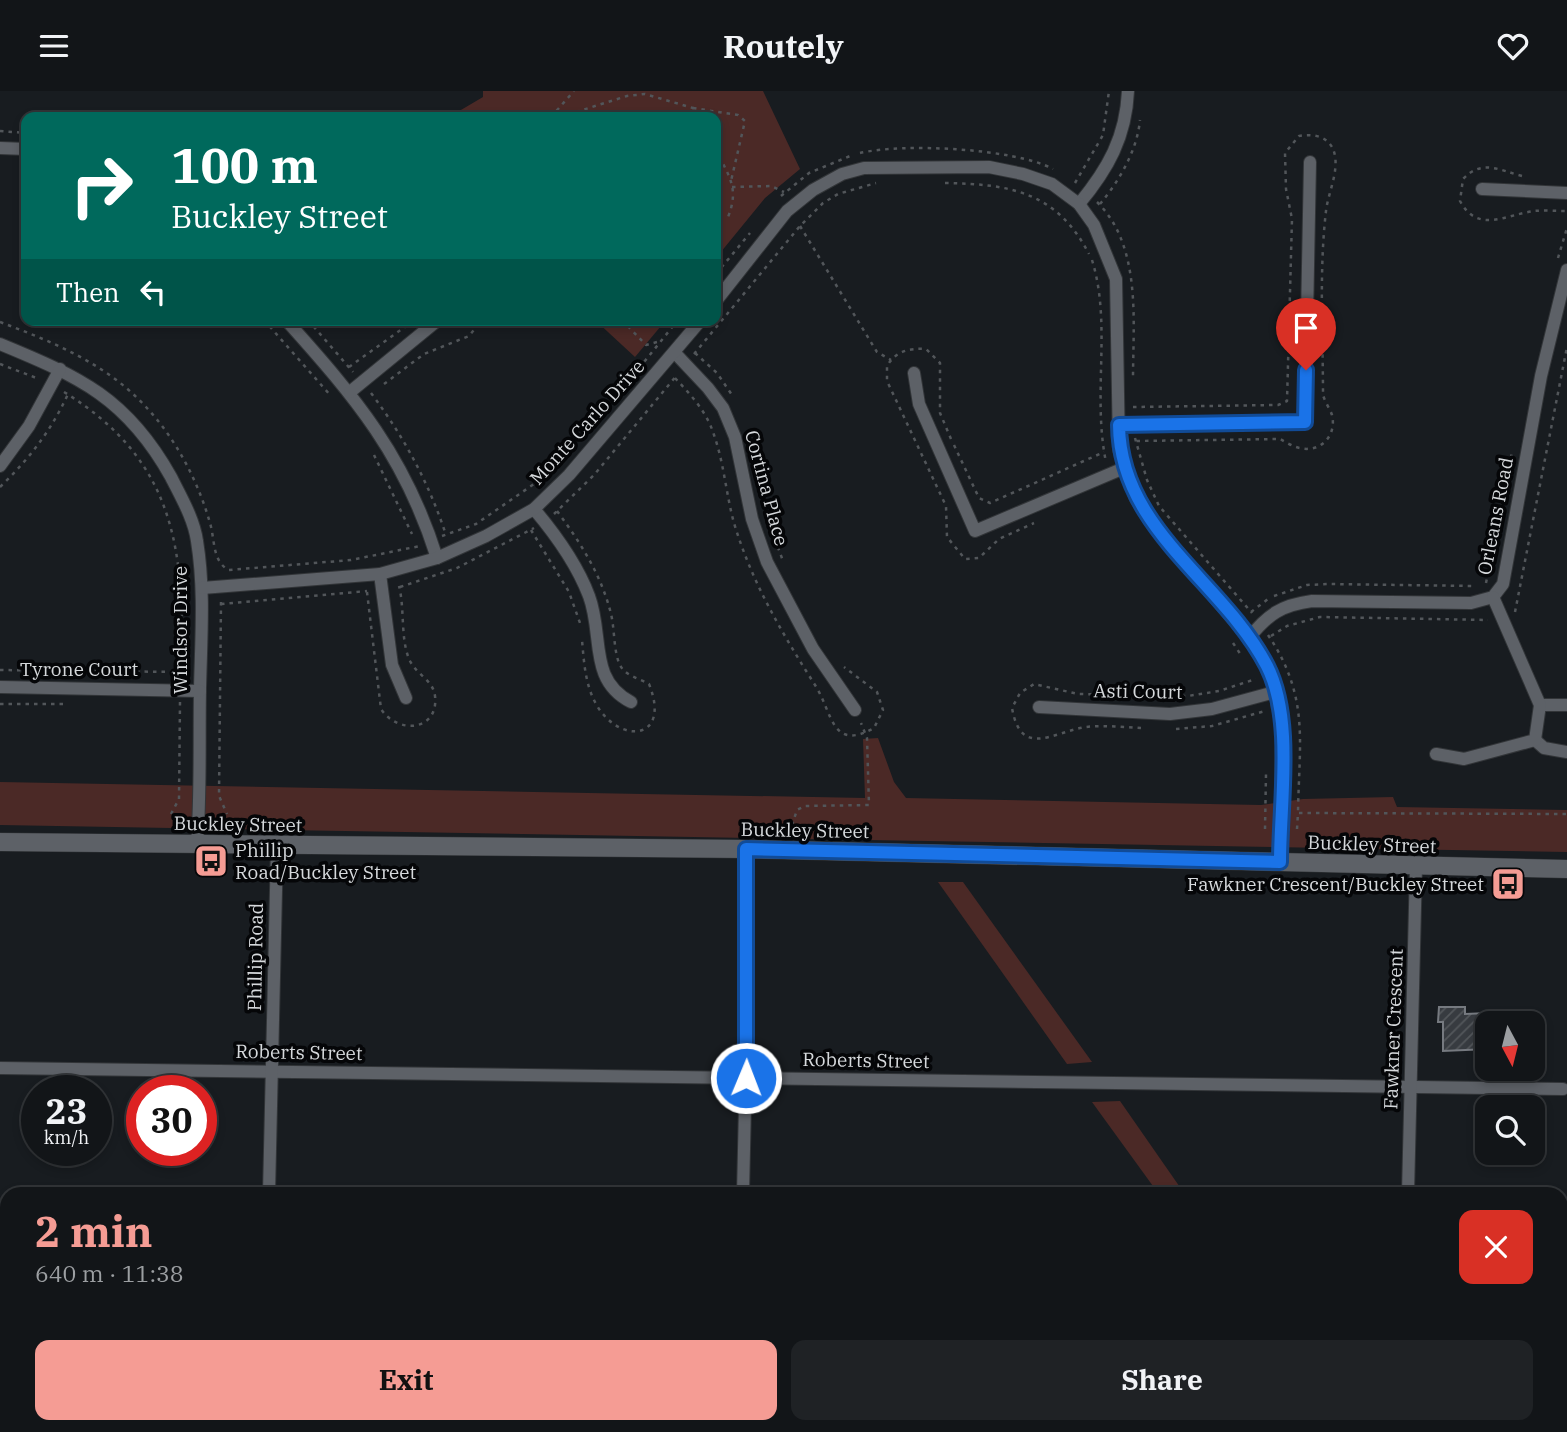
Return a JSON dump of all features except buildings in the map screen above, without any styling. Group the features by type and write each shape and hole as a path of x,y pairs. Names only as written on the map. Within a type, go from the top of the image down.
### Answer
{"main road":[{"name":"Buckley Street","path":"0,842 197,843 276,847 746,849 1567,869"}],"street":[{"path":"1083,199 1120,142 1127,116 1128,91"},
{"path":"0,148 21,149"},
{"path":"1125,425 1305,422 1310,162"},
{"path":"721,295 796,203 842,174 864,168 989,167 1023,174 1083,199 1116,279 1125,425 1119,450 1136,499 1157,530 1249,638 1268,668 1282,728 1280,862"},
{"path":"1482,190 1567,193"},
{"name":"Orleans Road","path":"1249,638 1266,616 1287,604 1312,601 1471,603 1493,597 1503,584 1541,376 1567,269"},
{"path":"291,326 350,391 398,461 419,505 436,558"},
{"path":"350,391 431,326"},
{"name":"Monte Carlo Drive","path":"202,588 381,581 486,536 534,509 569,475 696,326"},
{"name":"Windsor Drive","path":"0,344 60,369 94,388 122,409 163,462 182,499 197,538 202,588 197,843"},
{"name":"Cortina Place","path":"675,353 723,408 735,437 747,498 766,562 813,649 855,710"},
{"path":"0,466 29,426 60,369"},
{"path":"914,373 919,404 975,531 1124,468"},
{"path":"534,509 557,538 589,597 605,678 614,693 631,702"},
{"path":"381,581 393,666 406,698"},
{"path":"1493,597 1540,705 1535,740"},
{"name":"Tyrone Court","path":"0,687 200,691"},
{"name":"Asti Court","path":"1039,707 1170,714 1212,709 1275,692"},
{"path":"1540,705 1567,705"},
{"path":"1535,740 1544,748 1567,752"},
{"path":"1436,754 1464,759 1535,740"},
{"name":"Phillip Road","path":"269,1187 276,847"},
{"path":"743,1187 746,849"},
{"name":"Fawkner Crescent","path":"1408,1187 1416,866"},
{"name":"Roberts Street","path":"0,1068 1563,1089"}],"path":[{"path":"555,112 573,91"},
{"path":"1075,183 1102,135 1108,91"},
{"path":"576,112 627,96 645,94 693,108 719,112"},
{"path":"693,108 697,112"},
{"path":"721,112 738,115 745,121 731,181"},
{"path":"0,131 21,133"},
{"path":"1136,441 1280,439 1297,448 1310,449 1321,446 1329,436 1332,414 1323,395 1325,216 1336,163 1332,147 1317,135 1299,136 1285,153 1286,189 1292,219 1287,401 1278,405 1133,407 1125,425 1136,441 1147,480 1159,506 1261,623 1287,663 1296,687 1299,716 1297,829"},
{"path":"776,203 809,173 836,159 891,149 996,152 1042,163 1062,173"},
{"path":"721,160 731,181 735,199 728,217"},
{"path":"1072,179 1083,199 1100,204 1113,224 1129,267 1133,299 1133,380"},
{"path":"732,187 771,186 796,203"},
{"path":"721,268 758,223"},
{"path":"800,226 877,352 891,360"},
{"path":"0,322 68,349 108,375 146,406 190,470 211,525 221,565 219,796 227,814"},
{"path":"269,326 334,398"},
{"path":"349,367 406,326"},
{"path":"371,394 424,354 469,336 477,326"},
{"path":"628,326 646,345 661,341"},
{"path":"620,392 673,326"},
{"path":"661,341 675,353"},
{"path":"1270,637 1287,626 1320,617 1503,620 1514,615 1567,347"},
{"path":"1037,521 999,539 979,558 965,559 951,546 947,537 946,506 887,381 887,366 891,360 907,349 916,348 926,349 940,363 940,413 979,498 984,502 1000,501 1104,453"},
{"path":"695,352 717,373 736,401"},
{"path":"0,364 52,384 118,434 159,493 179,558 183,595 179,799 171,814"},
{"path":"0,487 36,449 53,425 68,394"},
{"path":"369,447 418,547"},
{"path":"221,565 229,570 351,561 418,547 476,524 550,473"},
{"path":"770,524 784,562"},
{"path":"381,581 400,587 409,660 428,680 435,694 435,709 428,720 419,725 397,726 388,720 381,709 367,592 368,588 381,581"},
{"path":"221,604 367,592"},
{"path":"838,659 877,692 881,701 880,719 874,728 865,733"},
{"path":"0,670 181,672"},
{"path":"792,825 797,810 805,806 869,805 865,733 855,710"},
{"path":"1298,813 1567,814"}],"shaded area":[{"path":"483,91 763,91 800,169 765,198 721,252 721,112 458,112 483,97"},
{"path":"601,326 661,326 635,357"},
{"path":"878,738 894,782 906,798 1261,805 1303,799 1393,797 1397,807 1567,810 1567,852 0,825 0,782 865,798 863,739"},
{"path":"938,882 963,882 1092,1062 1067,1064"},
{"path":"1120,1101 1180,1187 1154,1187 1092,1102"}],"place":[{"name":"Phillip Road/Buckley Street","path":"211,861"},
{"name":"Fawkner Crescent/Buckley Street","path":"1508,884"}],"route":[{"path":"746,1078 746,849 1280,862 1282,728 1268,668 1249,638 1157,530 1136,499 1119,450 1119,425 1305,422 1306,370"}]}
